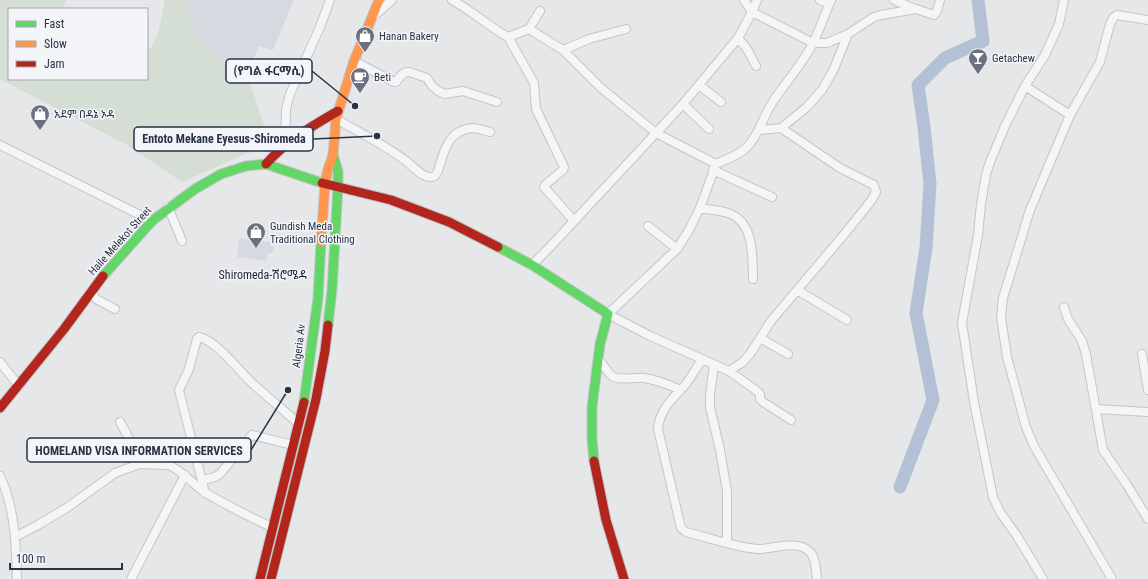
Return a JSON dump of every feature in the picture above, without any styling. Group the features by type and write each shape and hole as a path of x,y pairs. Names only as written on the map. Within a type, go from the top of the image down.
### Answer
{"main road":[{"path":"271,579 316,399 325,351 332,290 338,187 338,171 333,155 337,115 354,61 379,0"},
{"path":"266,164 276,151 285,143 337,115"},
{"name":"Algeria Av","path":"260,579 305,396 318,298 325,184 333,155"},
{"name":"Haile Melekot Street","path":"0,408 64,329 114,263 152,221 168,207 195,189 221,174 246,166 266,164 325,184 390,200 438,217 475,234 532,265 608,314"},
{"path":"608,314 607,321 602,332 592,416 594,470 601,504 624,579"}],"street":[{"path":"285,143 286,109 290,94 320,27 330,0"},
{"path":"373,17 392,0"},
{"path":"452,0 508,37 534,83 536,109 564,167 563,170 544,187 574,221"},
{"path":"744,0 752,12 813,43 827,43 848,34 874,17 916,9"},
{"path":"532,265 683,104 738,38 757,0"},
{"path":"791,420 763,402 757,391 728,371 648,335 608,314 677,249 690,230 715,167 740,153 748,146 759,130 765,114 772,102 794,73 813,43 830,2 820,0"},
{"path":"894,0 934,15 937,11 940,0"},
{"path":"1043,579 1017,536 1000,512 993,497 974,402 962,323 978,235 986,175 990,162 1005,126 1025,86 1045,55 1059,24 1064,0"},
{"path":"508,37 529,29 540,12"},
{"path":"1112,579 1034,446 1026,428 1007,357 1001,317 1004,298 1030,210 1070,116 1100,62 1110,24 1117,15 1148,20"},
{"path":"529,29 563,50 601,88 656,133 715,167 772,197"},
{"path":"563,50 589,40 626,29"},
{"path":"759,130 781,128 807,107 822,90 833,71 848,34"},
{"path":"738,38 747,49 756,66"},
{"path":"354,61 394,82 403,73 409,72 427,78 432,86 445,94 463,91 497,102"},
{"path":"699,85 721,102"},
{"path":"1025,86 1070,116"},
{"path":"683,104 709,129"},
{"path":"337,115 406,161 420,173 427,177 433,178 436,176 439,169 443,150 451,138 461,131 473,128 490,132"},
{"path":"728,371 743,362 750,354 771,321 847,231 871,201 876,192 874,185 840,168 781,128"},
{"path":"0,145 152,221"},
{"path":"168,207 182,241"},
{"path":"700,208 727,212 741,221 748,231 754,279"},
{"path":"648,226 677,249"},
{"path":"798,290 848,320"},
{"path":"91,292 96,299 115,309"},
{"path":"1064,307 1068,319 1082,341 1103,450 1148,519"},
{"path":"760,338 788,354"},
{"path":"205,493 179,390 189,369 197,339 206,339 216,346 251,382 298,423"},
{"path":"1142,354 1148,390"},
{"path":"598,358 612,376 620,379 630,377 648,379 680,390"},
{"path":"702,360 687,382 666,406 659,418 658,429 681,528 686,532 727,543 758,549 789,546 804,548 811,552 815,563 817,579"},
{"path":"0,362 19,386"},
{"path":"714,365 710,407 720,450 727,491 727,543"},
{"path":"1096,409 1148,412"},
{"path":"120,422 137,453 140,464"},
{"path":"202,480 215,477 220,474 252,435 293,445"},
{"path":"15,537 68,507 115,473 140,464 169,465 185,475 205,493 273,528"},
{"path":"131,579 185,475"},
{"path":"0,476 5,486 15,537 17,579"}],"shaded area":[{"path":"0,0 66,0 63,7 64,8 8,8 8,80 148,80 148,47 151,48 158,34 165,0 186,0 194,29 207,47 247,74 270,143 182,182 127,145 0,79"},
{"path":"186,0 294,0 273,50 259,46 247,74 208,49 194,29"},
{"name":"Gundish Meda Traditional Clothing","path":"239,238 270,242 269,245 274,246 273,253 268,253 267,261 237,257"}],"waterway":[{"path":"900,487 933,400 916,313 926,248 930,184 918,85 945,58 983,41 978,0"}],"traffic: fast":[{"path":"328,325 332,290 338,187 338,171 333,155"},
{"path":"103,276 152,221 195,189 221,174 246,166 266,164 322,183"},
{"path":"304,402 318,298 321,242"},
{"path":"498,247 532,265 608,314 600,344 592,407 594,461"}],"traffic: slow":[{"path":"321,242 325,184 333,155 336,119 354,61 379,0"}],"traffic: jam":[{"path":"266,164 291,141 309,128 338,111"},
{"path":"322,183 391,200 449,222 498,247"},
{"path":"0,408 64,329 103,276"},
{"path":"271,579 316,399 325,351 328,325"},
{"path":"260,579 304,402"},
{"path":"594,461 606,520 624,579"}],"place":[{"name":"Hanan Bakery","path":"365,53"},
{"name":"Getachew","path":"978,75"},
{"name":"Beti","path":"360,94"},
{"name":"(የግል ፋርማሲ)","path":"355,106"},
{"name":"አደም በዳኔ ኦዳ","path":"40,131"},
{"name":"Entoto Mekane Eyesus-Shiromeda","path":"377,136"},
{"name":"Gundish Meda Traditional Clothing","path":"256,249"},
{"name":"HOMELAND VISA INFORMATION SERVICES","path":"288,390"}],"district":[{"name":"Shiromeda-ሽሮሜዳ","path":"263,275"}]}
